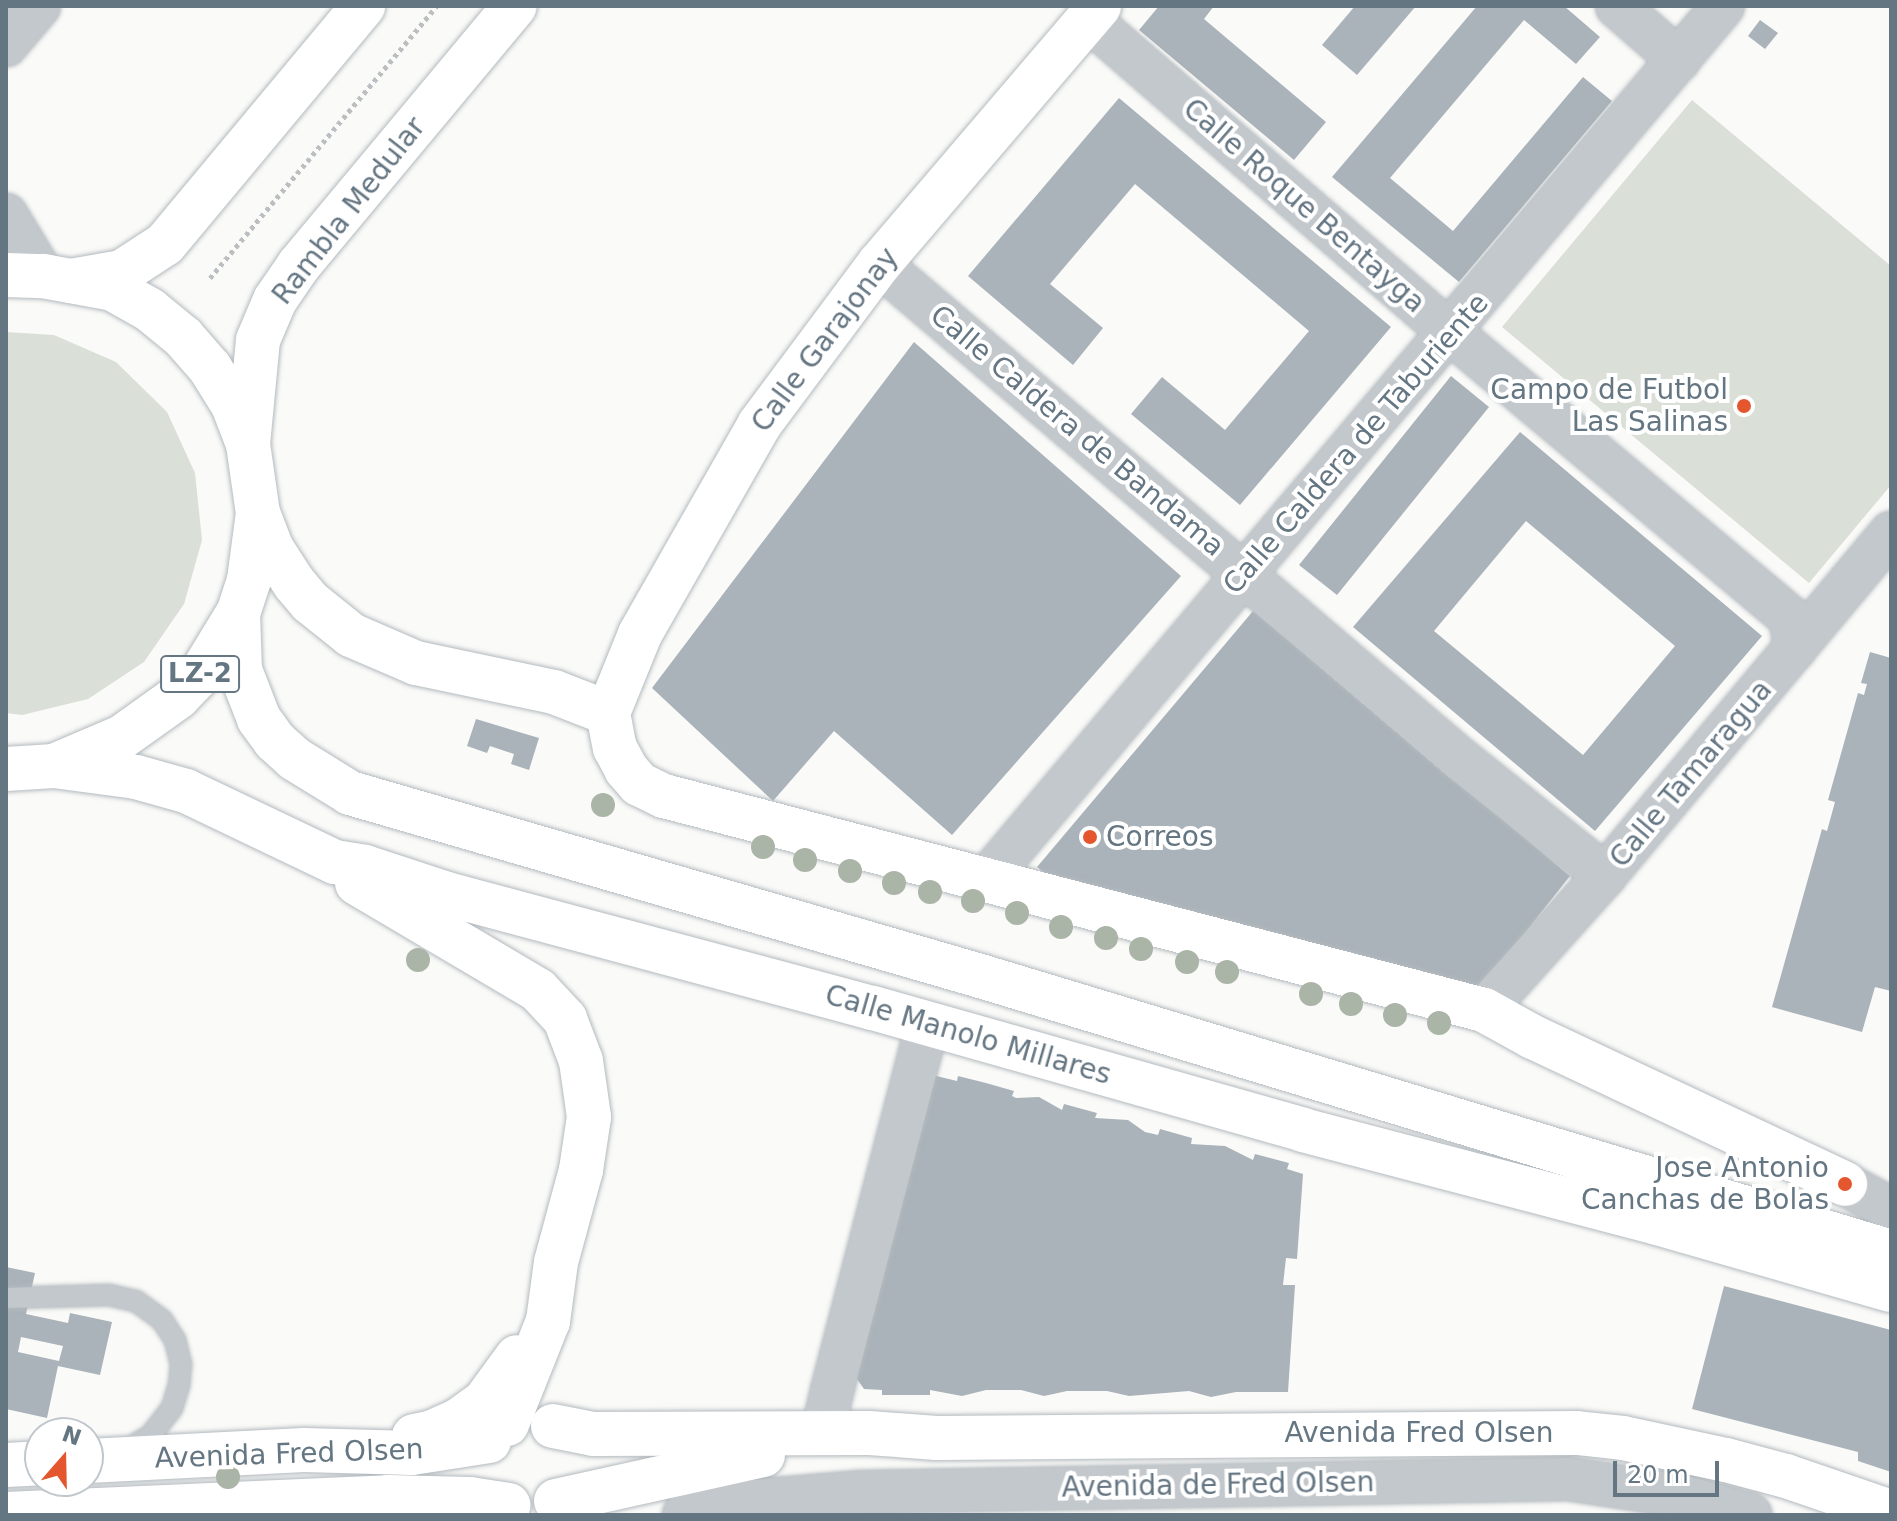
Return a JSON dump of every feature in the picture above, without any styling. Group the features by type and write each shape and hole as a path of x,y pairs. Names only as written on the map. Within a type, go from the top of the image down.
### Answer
{"main road":[{"path":"40,277 122,272 165,244 363,6"},
{"name":"Rambla Medular","path":"248,444 258,340 275,300 299,265 515,6"},
{"name":"Calle Garajonay","path":"608,713 640,634 759,425 879,264 1094,12"},
{"name":"LZ-2","path":"6,769 54,766 122,737 178,697 223,643 238,613 249,580 258,513 248,444 233,405 210,368 183,337 150,310 113,289 40,277"},
{"path":"258,513 272,549 294,583 310,602 351,635 416,663 554,692 608,713 615,748 626,769 639,784 664,796 1484,1010 1533,1037 1845,1184"},
{"name":"Calle Manolo Millares","path":"238,613 240,670 259,719 275,741 295,759 350,793 1002,982 1891,1252"},
{"name":"Calle Manolo Millares","path":"54,766 136,777 186,791 335,862 365,867 447,894 928,1023 1891,1290"},
{"path":"304,1450 430,1433 459,1420 485,1401 512,1368 556,1262 581,1170 589,1117 581,1061 565,1019 538,990 388,904 335,862"},
{"path":"498,1433 522,1419 553,1426 565,1437 574,1464 566,1490 537,1507 493,1494 485,1479 483,1459 498,1433 548,1321 556,1262"},
{"name":"Avenida Fred Olsen","path":"553,1426 593,1434 829,1434 937,1438 1577,1433 1636,1440 1726,1460 1786,1476 1891,1512"},
{"name":"Avenida Fred Olsen","path":"104,1461 304,1450 412,1453 498,1433"},
{"name":"Avenida Fred Olsen","path":"6,1514 388,1497 470,1499 537,1507 768,1454 937,1438"}],"street":[{"path":"6,45 39,6"},
{"path":"1617,6 1679,60"},
{"name":"Calle Caldera de Taburiente","path":"986,880 1451,333 1723,6"},
{"name":"Calle Roque Bentayga","path":"1094,12 1451,333 1791,618 1795,649"},
{"path":"6,215 40,277"},
{"name":"Calle Caldera de Bandama","path":"879,264 1460,759 1605,875"},
{"name":"Calle Tamaragua","path":"1484,1010 1605,875 1891,533"},
{"path":"829,1434 827,1413 832,1391 928,1023"},
{"path":"1845,1184 1891,1209"},
{"name":"Avenida de Fred Olsen","path":"684,1515 720,1504 862,1492 1568,1479 1681,1496 1750,1515"}],"lane":[{"path":"6,1298 109,1295 136,1301 162,1320 175,1340 181,1364 172,1408 150,1436 104,1458"}],"path":[{"path":"210,278 437,6"}],"shaded area":[{"name":"Campo de Futbol Las Salinas","path":"1692,100 1891,266 1891,485 1809,583 1502,327"},
{"path":"6,332 54,335 116,362 167,412 195,473 202,540 184,604 144,662 88,699 22,715 6,713"}],"building":[{"path":"1159,6 1214,6 1204,19 1326,122 1294,160 1139,30"},
{"path":"1355,6 1416,6 1357,75 1322,45"},
{"path":"1477,6 1564,6 1600,37 1576,64 1524,20 1390,178 1453,231 1583,77 1612,101 1459,282 1332,177"},
{"path":"1760,20 1778,33 1765,49 1748,36"},
{"path":"1119,98 1391,327 1240,505 1131,414 1162,377 1225,430 1309,331 1135,184 1050,284 1103,328 1073,365 968,276"},
{"path":"914,342 1181,576 952,835 834,731 773,801 652,688"},
{"path":"1451,376 1489,407 1337,595 1299,565"},
{"path":"1520,432 1762,636 1595,831 1353,627","holes":["1526,521 1675,646 1583,755 1434,631"]},
{"path":"1253,611 1570,876 1475,996 1079,902 1037,867"},
{"path":"1870,652 1891,658 1891,991 1875,987 1862,1032 1772,1007 1822,829 1827,831 1835,802 1828,800 1858,693 1864,695 1867,684 1861,683"},
{"path":"476,719 539,738 529,770 511,764 514,754 490,746 487,753 467,746"},
{"path":"928,1074 957,1081 958,1076 986,1083 1014,1091 1012,1096 1016,1098 1039,1097 1062,1110 1064,1104 1097,1113 1095,1118 1128,1120 1145,1132 1158,1135 1160,1129 1192,1138 1191,1144 1225,1146 1253,1160 1255,1154 1289,1163 1287,1169 1303,1174 1297,1259 1286,1258 1283,1285 1295,1285 1288,1392 1236,1392 1211,1397 1189,1391 1129,1396 1107,1391 1067,1391 1044,1396 1021,1390 986,1390 962,1396 930,1390 930,1395 882,1395 882,1390 864,1389 852,1372"},
{"path":"6,1267 35,1273 26,1314 68,1323 70,1313 112,1322 100,1375 58,1366 47,1417 6,1409","holes":["21,1337 63,1346 59,1361 18,1352"]},
{"path":"1724,1286 1891,1330 1891,1472 1858,1461 1858,1452 1692,1409"}],"place":[{"name":"Campo de Futbol Las Salinas","path":"1744,406"},
{"name":"Correos","path":"1090,837"},
{"name":"Jose Antonio Canchas de Bolas","path":"1845,1184"}]}
